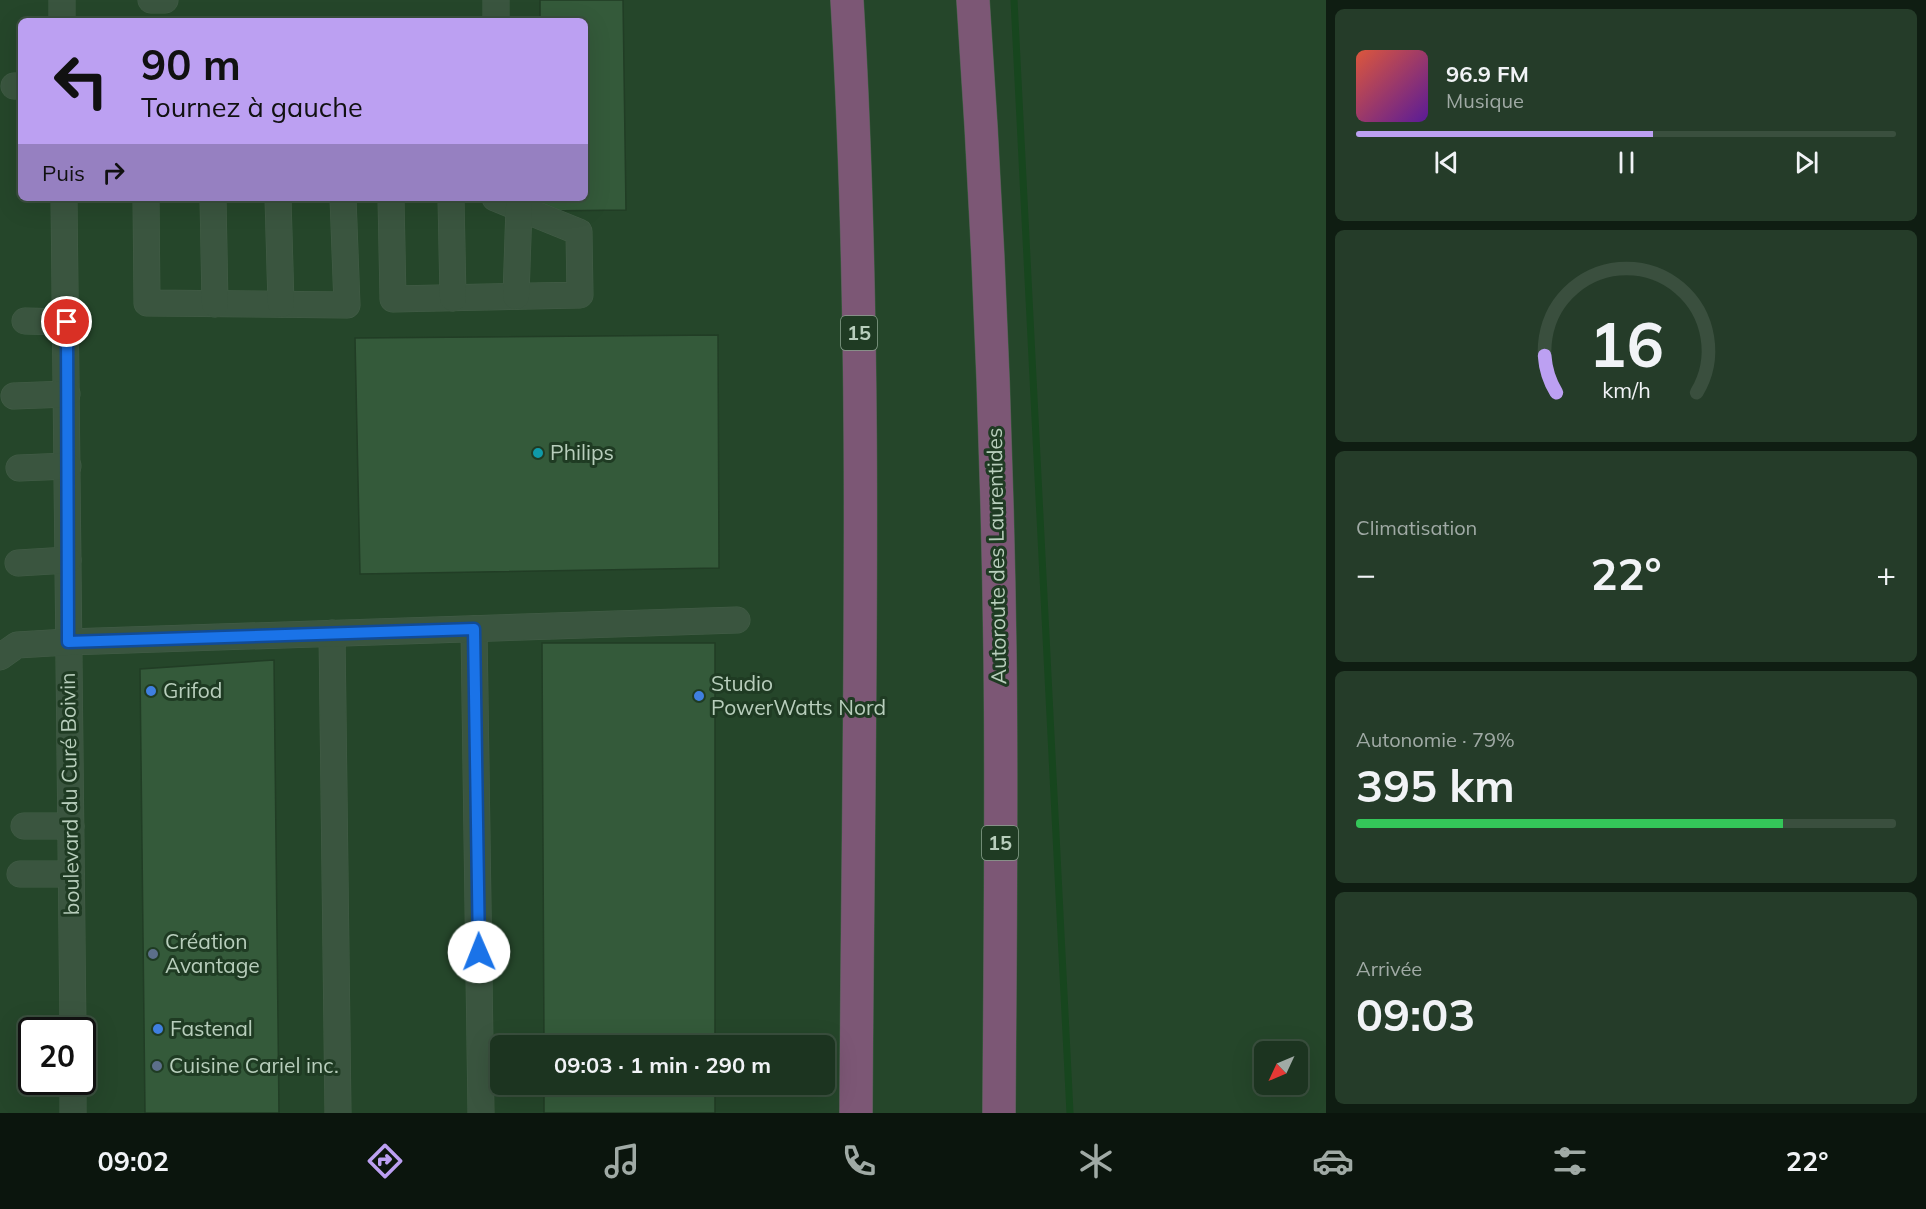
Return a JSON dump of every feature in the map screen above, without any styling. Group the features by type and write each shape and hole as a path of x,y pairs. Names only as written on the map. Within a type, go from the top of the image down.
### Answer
{"highway":[{"name":"15","path":"847,0 859,266 856,1113"},
{"name":"Autoroute des Laurentides","path":"973,0 982,131 996,457 1001,764 999,1113"}],"street":[{"path":"62,0 62,18"},
{"path":"151,0 165,0"},
{"path":"496,0 496,18"},
{"name":"boulevard du Curé Boivin","path":"64,201 73,1017"},
{"path":"146,201 147,303 347,305 343,201"},
{"path":"213,201 215,304"},
{"path":"278,201 281,304"},
{"path":"391,201 393,299 580,295 579,232 503,201"},
{"path":"451,201 453,298"},
{"path":"516,296 519,207"},
{"path":"25,321 67,322"},
{"path":"14,396 67,394"},
{"path":"19,468 68,466"},
{"path":"18,563 68,560"},
{"path":"6,646 737,620"},
{"path":"474,629 481,1113"},
{"path":"332,633 338,1113"},
{"path":"24,826 71,826"},
{"path":"20,874 71,874"},
{"path":"73,1095 74,1113"}],"building":[{"path":"540,0 623,0 626,210 543,211 543,201 588,201 588,18 540,18"},
{"name":"Philips","path":"718,335 719,568 360,574 355,338"},
{"path":"542,643 715,643 715,1035 544,1035"},
{"path":"274,660 279,1113 145,1113 140,669"},
{"path":"544,1095 715,1095 715,1113 544,1113"}],"waterway":[{"path":"1014,0 1070,1113"}],"place":[{"name":"Philips","path":"538,453"},
{"name":"Grifod","path":"151,691"},
{"name":"Studio PowerWatts Nord","path":"699,696"},
{"name":"Création Avantage","path":"153,954"},
{"name":"Fastenal","path":"158,1029"},
{"name":"Cuisine Cariel inc.","path":"157,1066"}],"route":[{"path":"67,322 68,642 474,629 479,952"}]}
